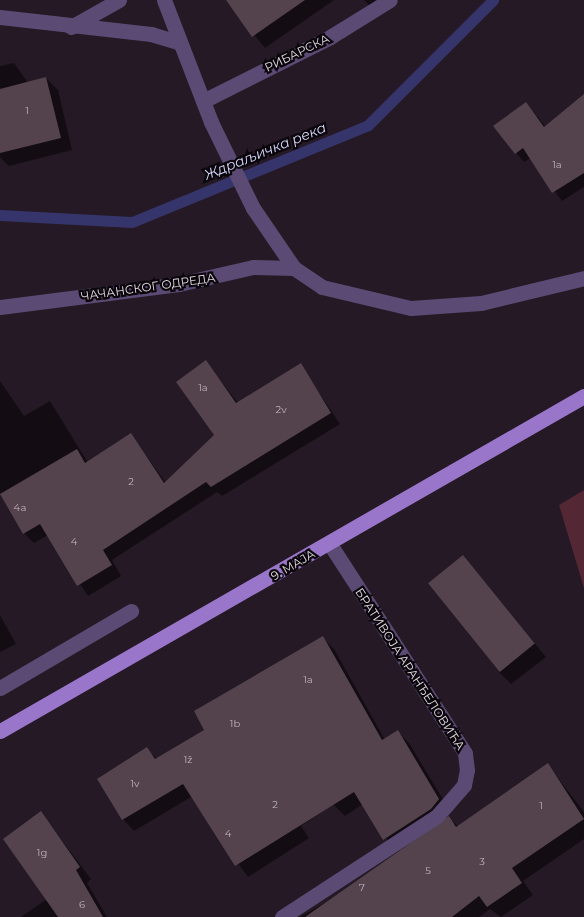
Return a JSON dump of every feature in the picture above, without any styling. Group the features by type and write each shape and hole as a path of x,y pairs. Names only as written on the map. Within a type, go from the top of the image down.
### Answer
{"main road":[{"name":"9. МАЈА","path":"0,730 330,544 584,396"}],"street":[{"path":"71,27 119,0"},
{"path":"164,0 178,42 211,122 254,208 294,268 322,286 411,308 481,303 584,278"},
{"name":"РИБАРСКА","path":"202,102 330,37 390,0"},
{"path":"0,17 71,27 151,34 178,42"},
{"name":"ЧАЧАНСКОГ ОДРЕДА","path":"0,307 179,284 253,267 294,268"},
{"name":"БРАТИВОЈА АРАНЂЕЛОВИЋА","path":"282,917 437,816 464,785 467,770 465,753 330,544"},
{"path":"0,688 131,611"}],"shaded area":[{"path":"584,490 584,588 559,505"}],"building":[{"path":"226,0 305,0 252,37"},
{"path":"46,77 61,138 0,153 0,89"},
{"path":"584,94 584,173 552,193 523,148 515,154 493,126 526,102 544,127"},
{"path":"206,360 236,403 301,363 331,413 211,487 206,482 103,550 112,565 77,586 40,524 23,534 0,494 77,449 85,463 131,433 164,483 214,435 176,382"},
{"path":"463,555 535,644 500,672 428,583"},
{"path":"323,636 382,740 398,730 439,799 431,809 383,840 354,792 235,866 183,784 122,820 97,779 147,747 155,759 204,730 194,711"},
{"path":"548,763 584,819 512,868 522,883 487,907 479,896 452,917 305,917 449,816 456,827"},
{"path":"41,811 80,867 76,870 103,917 58,917 3,839"}],"waterway":[{"name":"Ждраљичка река","path":"0,215 132,222 368,125 493,0"}]}
